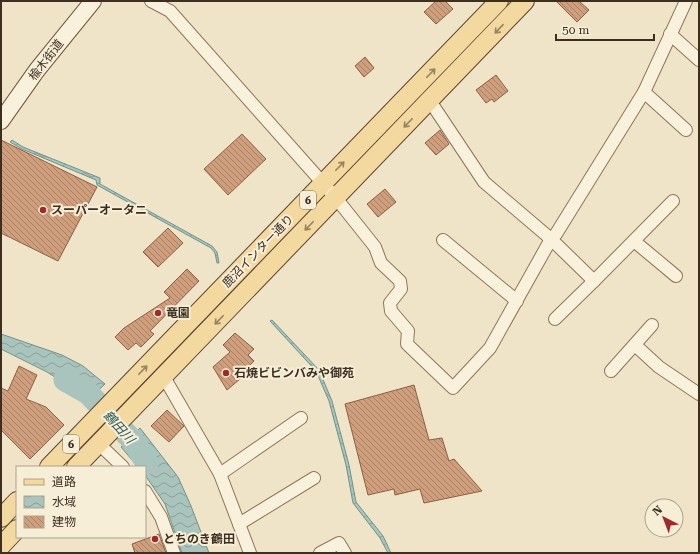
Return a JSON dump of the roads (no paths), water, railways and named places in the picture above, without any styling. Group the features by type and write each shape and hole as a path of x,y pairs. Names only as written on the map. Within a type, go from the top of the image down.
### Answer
{"main road":[{"name":"鹿沼インター通り","path":"50,466 500,1"},
{"name":"鹿沼インター通り","path":"77,466 130,413 430,101 520,3"},
{"path":"1,518 16,502"},
{"path":"1,545 16,530"}],"street":[{"name":"楡木街道","path":"1,121 37,70 93,1"},
{"path":"151,1 170,12 336,198 376,247 381,263 400,281 401,289 390,304 391,311 408,331 407,344 453,388 490,348 551,239 556,234 644,92 686,1"},
{"path":"670,34 699,60"},
{"path":"644,92 686,130"},
{"path":"430,101 484,182 551,239 594,281"},
{"path":"555,318 673,201"},
{"path":"443,240 517,301"},
{"path":"634,241 676,276"},
{"path":"611,371 652,325"},
{"path":"635,345 659,367 699,394"},
{"path":"164,377 220,474 250,553"},
{"path":"220,474 301,418"},
{"path":"103,440 122,466"},
{"path":"239,524 314,478"},
{"path":"146,493 161,517 174,553"},
{"path":"320,553 339,543 344,553"}],"water":[{"path":"12,140 23,147 100,178 100,184 212,246 217,252 219,263 217,263 215,253 211,248 97,185 96,180 22,149 10,142"},
{"path":"272,320 319,370 332,401 349,465 356,502 383,536 391,553 388,553 380,538 353,503 346,465 329,401 316,371 270,321"},
{"path":"1,334 62,355 83,366 105,384 89,399 47,372 1,349"},
{"path":"140,428 178,477 209,553 182,553 165,504 146,476 146,466 137,466 121,447"}],"waterway":[{"name":"鶴田川","path":"65,380 88,393 133,441 147,463"}],"place":[{"name":"スーパーオータニ","path":"43,210"},
{"name":"竜園","path":"158,313"},
{"name":"石焼ビビンバみや御苑","path":"226,373"},
{"name":"とちのき鶴田","path":"155,539"}]}
